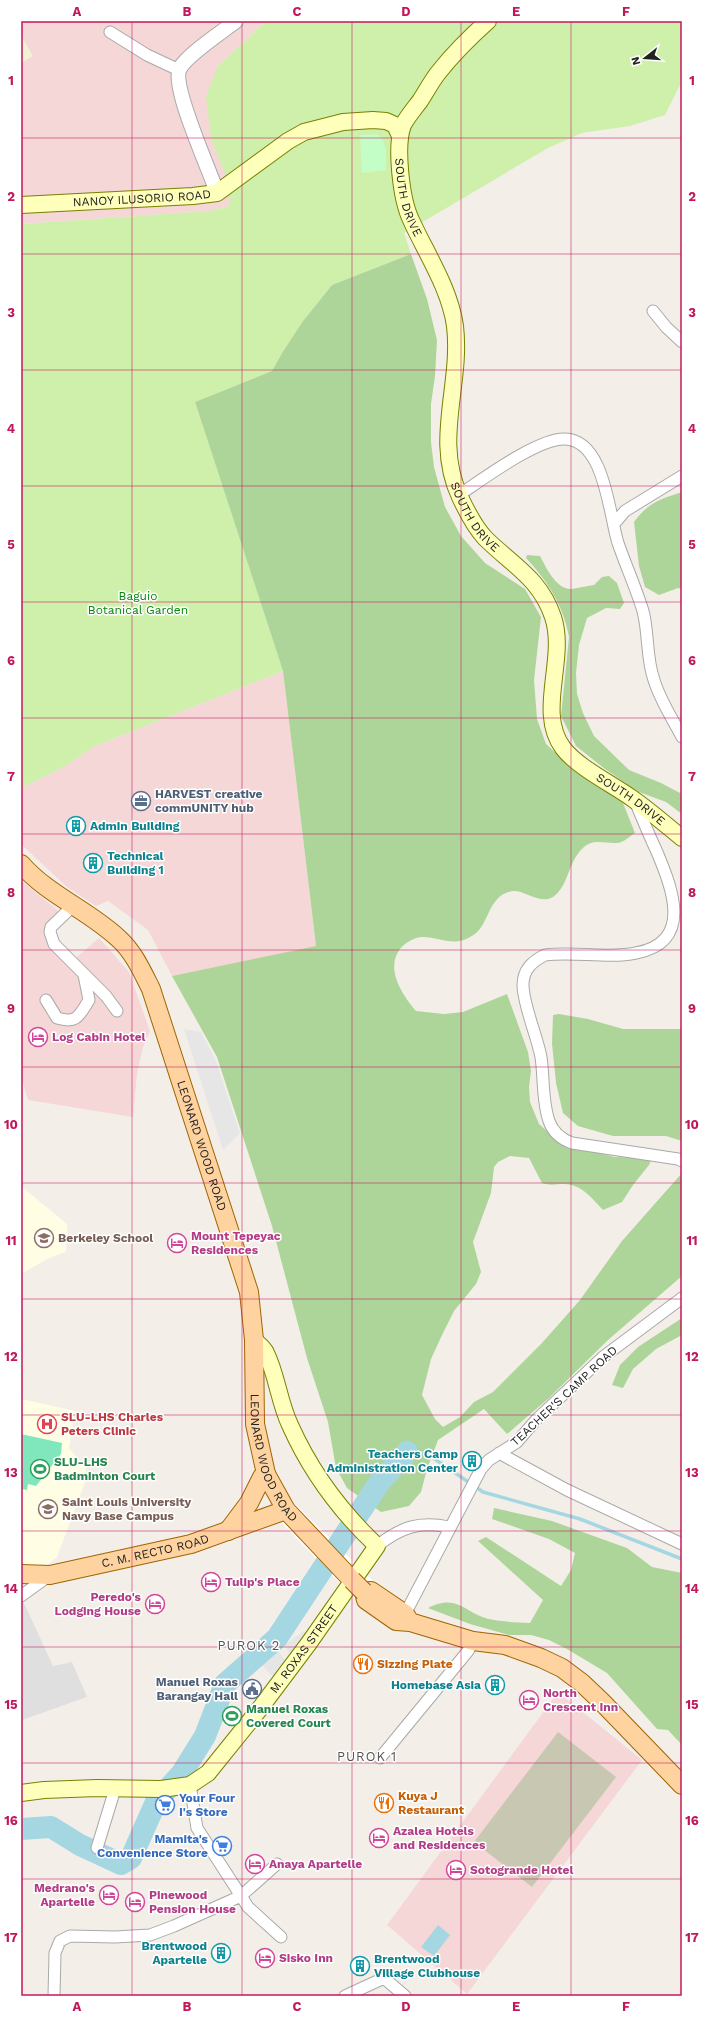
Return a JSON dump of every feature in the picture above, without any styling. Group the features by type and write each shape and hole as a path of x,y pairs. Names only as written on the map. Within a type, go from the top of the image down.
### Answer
{"main road":[{"path":"402,129 438,74 471,36 488,21"},
{"name":"NANOY ILUSORIO ROAD","path":"21,205 193,196 217,193 288,141 304,132 343,122 373,120 386,121 402,129"},
{"name":"SOUTH DRIVE","path":"402,129 401,171 408,213 442,285 454,325 455,367 447,431 452,474 459,494 471,520 484,536 527,574 547,602 554,620 557,636 557,653 551,717 558,740 564,749 575,759 635,800 682,838"},
{"name":"LEONARD WOOD ROAD","path":"21,864 73,906 119,938 140,967 151,989 249,1292 254,1340 255,1424 266,1474 287,1511 364,1592 366,1600 396,1621 408,1618 473,1642 515,1648 562,1668 582,1683 601,1701 682,1785"},
{"path":"254,1340 266,1352 272,1367 281,1404 299,1446 316,1473 343,1510 377,1546"},
{"path":"228,1531 249,1503 262,1477 266,1474"},
{"name":"C. M. RECTO ROAD","path":"21,1574 50,1575 191,1544 287,1511"},
{"name":"M. ROXAS STREET","path":"21,1793 44,1790 155,1789 190,1785 208,1773 258,1711 309,1643 377,1546"}],"street":[{"path":"217,193 179,91 179,70 187,60 236,21"},
{"path":"110,32 147,55 179,70"},
{"path":"653,311 666,328 682,342"},
{"path":"459,494 537,446 552,441 566,439 578,443 588,451 596,463 620,547 642,611 653,679 662,700 682,737"},
{"path":"614,524 625,511 682,476"},
{"path":"611,512 625,511"},
{"path":"635,800 672,890 675,917 666,938 659,944 637,953 545,955 534,960 526,971 523,984 541,1057 548,1120 561,1139 572,1143 678,1159 682,1161"},
{"path":"73,906 51,927 50,932 54,944 106,996 117,1011"},
{"path":"46,1000 57,1018 69,1022 77,1018 89,1000 84,975"},
{"name":"TEACHER'S CAMP ROAD","path":"408,1618 449,1527 481,1469 499,1453 517,1442 536,1420 603,1357 682,1298"},
{"path":"499,1453 567,1490 682,1544"},
{"name":"M. ROXAS STREET","path":"377,1546 396,1532 416,1525 434,1524 449,1527"},
{"path":"21,1596 50,1575"},
{"path":"380,1758 468,1651 473,1642"},
{"path":"190,1785 197,1828 248,1906 281,1937"},
{"path":"97,1848 115,1789"},
{"path":"54,1996 55,1953 60,1941 70,1936 115,1937 150,1935 242,1896 277,1864"},
{"path":"345,1996 384,1978 405,1996"}],"shaded area":[{"path":"21,21 266,21 218,66 229,184 229,206 209,211 21,224"},
{"path":"21,35 33,56 21,63"},
{"path":"283,671 316,947 172,976 148,930 108,901 96,906 67,887 24,847 21,843 21,788 62,768 95,746"},
{"path":"23,882 61,913 48,937 71,962 99,938 129,972 150,1031 143,1047 137,1074 133,1117 28,1100 21,1076 21,884"},
{"path":"184,1029 201,1032 216,1061 240,1133 223,1150"},
{"name":"Berkeley School","path":"21,1186 67,1224 66,1252 49,1258 21,1274"},
{"name":"Saint Louis University Navy Base Campus","path":"21,1399 75,1411 69,1448 85,1468 87,1477 57,1557 47,1565 21,1565"},
{"path":"24,1603 53,1666 72,1662 87,1697 22,1720 21,1604"},
{"path":"304,1631 308,1635 291,1655 284,1645"},
{"path":"276,1648 286,1661 273,1677 260,1663"},
{"path":"558,1692 642,1760 467,1994 387,1925"},
{"path":"558,1732 616,1777 532,1887 474,1842"}],"green space":[{"name":"Baguio Botanical Garden","path":"266,21 682,21 680,85 665,115 630,126 582,133 548,148 404,233 411,254 332,285 303,321 272,371 195,402 283,671 95,746 62,768 21,788 21,224 209,211 229,206 229,184 211,138 206,96 218,66"},
{"path":"377,134 381,137 385,145 386,170 362,173 360,135"},
{"path":"411,254 427,299 437,340 435,376 431,404 431,442 434,467 445,507 461,536 485,563 525,589 541,617 534,680 537,719 546,744 577,772 623,803 635,833 619,843 595,842 583,848 574,860 562,887 553,897 543,899 518,891 505,893 494,903 484,923 476,933 468,938 461,941 448,941 421,937 409,941 400,949 396,957 394,965 397,981 405,997 416,1011 444,1014 463,1012 507,994 528,1052 531,1071 529,1087 530,1102 539,1124 557,1140 595,1152 615,1157 652,1158 649,1165 622,1202 603,1210 586,1192 576,1186 564,1184 551,1185 542,1183 529,1158 510,1156 498,1162 494,1167 491,1193 473,1242 481,1272 476,1284 454,1311 443,1333 431,1359 422,1395 435,1419 443,1427 460,1417 474,1402 493,1392 542,1343 580,1300 622,1241 682,1173 682,1276 608,1340 549,1398 507,1434 484,1409 438,1440 427,1469 421,1492 409,1506 381,1512 347,1488 336,1468 328,1422 307,1358 272,1226 217,1057 172,976 316,946 283,671 195,402 272,371 303,321 332,285"},
{"path":"682,492 682,589 678,588 659,595 645,587 639,566 634,522 644,510 655,502"},
{"path":"527,555 540,556 556,582 566,588 572,589 594,585 602,577 609,576 617,583 624,603 620,609 606,608 587,618 579,645 576,673 577,694 583,713 594,736 629,770 661,783 682,794 682,814 666,802 639,792 605,769 576,746 561,716 569,637 567,626 554,594 534,566 526,558"},
{"path":"559,1014 588,1019 623,1029 682,1029 682,1141 666,1136 613,1136 578,1126 563,1113 556,1083 552,1044 553,1015"},
{"path":"682,1318 682,1335 656,1349 633,1369 623,1388 612,1385 620,1365 638,1347"},
{"path":"21,1434 62,1443 61,1454 36,1486 28,1484 27,1490 21,1489"},
{"path":"494,1508 552,1521 627,1548 652,1567 682,1573 682,1745 668,1730 657,1729 607,1673 567,1649 549,1640 531,1635 509,1635 470,1624 428,1608 438,1604 454,1603 489,1619 530,1623 543,1600 478,1541 486,1537 561,1586 571,1570 575,1553 549,1539 492,1519"}],"water":[{"path":"438,1925 450,1935 434,1956 421,1947"}],"pier":[{"path":"294,1503 374,1582 357,1601 280,1521"}],"waterway":[{"path":"407,1452 426,1453 483,1492 580,1519 682,1559"},
{"path":"21,1829 51,1827 80,1845 121,1864 131,1858 156,1802 182,1773 205,1736 225,1684 277,1638 379,1483 407,1452"}],"place":[{"name":"HARVEST creative commUNITY hub","path":"141,801"},
{"name":"Admin Building","path":"76,826"},
{"name":"Technical Building 1","path":"93,863"},
{"name":"Log Cabin Hotel","path":"38,1037"},
{"name":"Berkeley School","path":"44,1238"},
{"name":"Mount Tepeyac Residences","path":"177,1243"},
{"name":"SLU-LHS Charles Peters Clinic","path":"47,1424"},
{"name":"Teachers Camp Administration Center","path":"472,1461"},
{"name":"SLU-LHS Badminton Court","path":"40,1469"},
{"name":"Saint Louis University Navy Base Campus","path":"48,1509"},
{"name":"Tulip's Place","path":"211,1582"},
{"name":"Peredo's Lodging House","path":"155,1604"},
{"name":"Sizzing Plate","path":"363,1664"},
{"name":"Homebase Asia","path":"495,1685"},
{"name":"Manuel Roxas Barangay Hall","path":"252,1689"},
{"name":"North Crescent Inn","path":"529,1700"},
{"name":"Manuel Roxas Covered Court","path":"232,1716"},
{"name":"Kuya J Restaurant","path":"384,1803"},
{"name":"Your Four I's Store","path":"165,1805"},
{"name":"Azalea Hotels and Residences","path":"379,1838"},
{"name":"Mamita's Convenience Store","path":"222,1846"},
{"name":"Anaya Apartelle","path":"255,1864"},
{"name":"Sotogrande Hotel","path":"456,1870"},
{"name":"Medrano's Apartelle","path":"109,1895"},
{"name":"Pinewood Pension House","path":"135,1902"},
{"name":"Brentwood Apartelle","path":"221,1953"},
{"name":"Sisko Inn","path":"265,1958"},
{"name":"Brentwood Village Clubhouse","path":"360,1966"}],"district":[{"name":"PUROK 2","path":"249,1645"},
{"name":"PUROK 1","path":"367,1756"}]}
